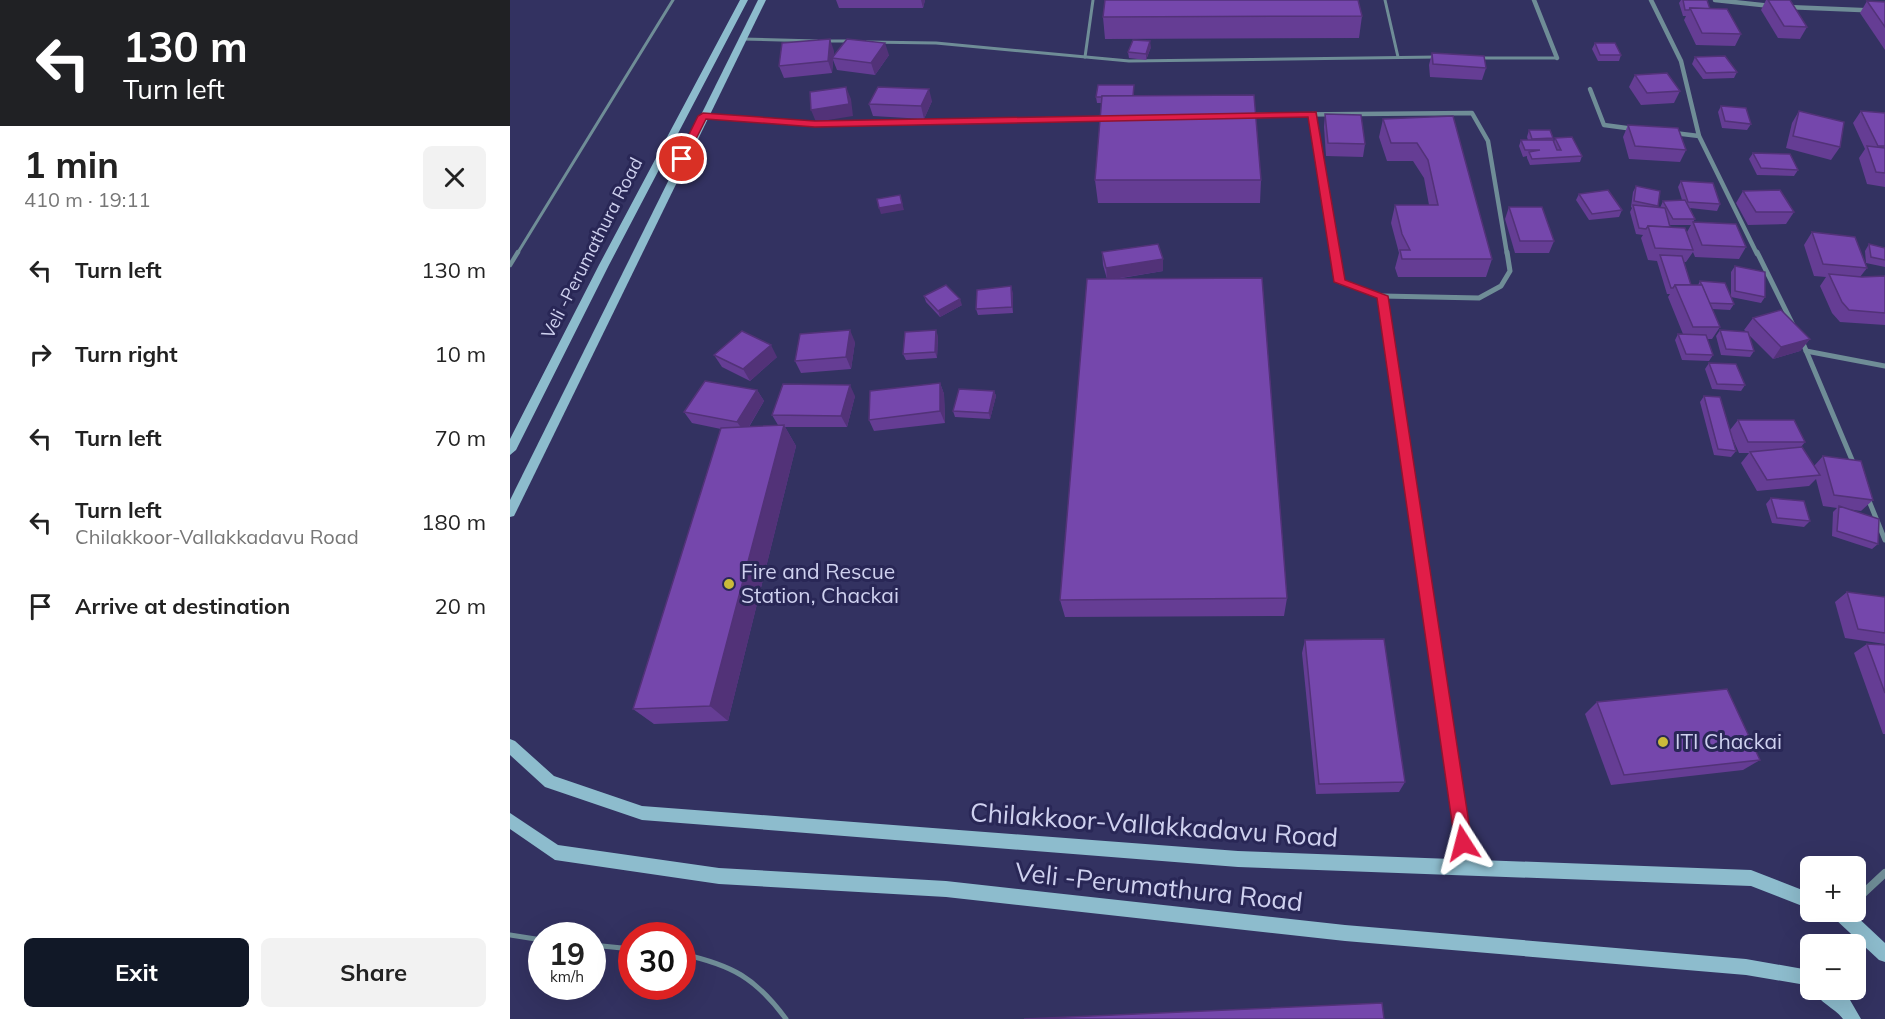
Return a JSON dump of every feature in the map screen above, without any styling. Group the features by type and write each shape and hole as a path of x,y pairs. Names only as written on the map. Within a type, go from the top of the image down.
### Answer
{"main road":[{"name":"Veli -Perumathura Road","path":"510,450 604,265 744,0"},
{"path":"510,512 762,0"},
{"name":"Chilakkoor-Vallakkadavu Road","path":"510,746 550,782 642,813 1238,859 1751,878 1800,897"},
{"name":"Veli -Perumathura Road","path":"510,820 555,852 719,876 946,890 1345,933 1746,967 1800,976"},
{"path":"1851,922 1885,954"},
{"path":"1836,1000 1844,1006 1853,1019"}],"street":[{"path":"1534,0 1557,58"},
{"path":"1651,0 1681,62 1699,136 1806,351 1859,477"},
{"path":"1715,0 1789,8 1885,11"},
{"path":"1590,89 1604,125 1640,129"},
{"path":"1242,115 1313,114 1472,112 1488,141 1509,271 1501,286 1479,298 1382,296 1340,282 1313,114"},
{"path":"703,116 815,124 1111,118"},
{"path":"1664,132 1699,136"},
{"path":"1382,296 1467,867"},
{"path":"1806,351 1885,366"},
{"path":"1863,487 1885,540"},
{"path":"1866,891 1885,873"}],"lane":[{"path":"510,265 673,0"},
{"path":"1085,57 1093,0"},
{"path":"1385,0 1398,57"},
{"path":"742,39 936,43 1129,61 1443,57"},
{"path":"1477,58 1557,58"},
{"path":"510,935 528,938"},
{"path":"696,958 733,967 768,995 786,1019"}],"building":[{"path":"1105,0 1358,0 1362,16 1103,17"},
{"path":"1683,0 1707,0 1710,9 1685,10"},
{"path":"1768,0 1790,0 1807,27 1784,26"},
{"path":"1867,1 1885,2 1885,27"},
{"path":"1690,8 1727,9 1741,34 1702,33"},
{"path":"830,39 828,61 779,66 782,43"},
{"path":"847,39 885,43 871,63 832,58"},
{"path":"1133,40 1150,41 1146,54 1128,52"},
{"path":"1595,43 1615,43 1621,55 1600,55"},
{"path":"1432,53 1484,56 1486,68 1433,64"},
{"path":"1725,56 1737,72 1706,73 1695,57"},
{"path":"1667,73 1680,91 1647,93 1635,75"},
{"path":"1098,85 1134,85 1133,96 1096,97"},
{"path":"846,87 849,104 811,110 810,92"},
{"path":"878,87 929,89 921,106 869,104"},
{"path":"1254,95 1261,180 1095,180 1102,96"},
{"path":"1721,106 1746,108 1751,124 1725,121"},
{"path":"1799,111 1844,122 1840,147 1793,136"},
{"path":"1861,111 1885,113 1885,146 1878,146"},
{"path":"1325,114 1361,115 1365,144 1328,143"},
{"path":"1453,116 1492,259 1402,259 1400,250 1410,250 1402,234 1395,205 1438,205 1428,160 1417,143 1391,143 1383,119"},
{"path":"1628,125 1678,128 1686,150 1635,146"},
{"path":"1529,130 1550,130 1553,138 1532,139"},
{"path":"1572,137 1582,156 1532,159 1529,152 1540,150 1525,150 1521,140 1553,140 1557,150 1561,150 1555,138"},
{"path":"1867,146 1885,148 1885,173 1876,172"},
{"path":"1753,153 1790,154 1798,170 1761,168"},
{"path":"1681,181 1713,183 1720,204 1688,202"},
{"path":"1636,186 1660,191 1658,206 1634,201"},
{"path":"1608,190 1622,210 1592,214 1579,194"},
{"path":"1780,190 1794,212 1756,212 1743,191"},
{"path":"900,195 902,204 879,208 877,199"},
{"path":"1685,200 1695,219 1673,219 1663,201"},
{"path":"1633,205 1665,208 1670,227 1639,228"},
{"path":"1509,207 1542,207 1554,241 1520,241"},
{"path":"1693,222 1736,224 1746,247 1702,245"},
{"path":"1648,226 1685,228 1693,250 1655,248"},
{"path":"1812,232 1855,237 1867,268 1823,264"},
{"path":"1158,244 1163,259 1106,268 1102,252"},
{"path":"1869,244 1885,248 1885,260 1871,257"},
{"path":"1660,255 1682,256 1691,285 1675,285 1671,288"},
{"path":"1735,266 1765,272 1765,297 1735,291"},
{"path":"1829,274 1862,277 1885,276 1885,313 1849,310 1842,302"},
{"path":"1262,278 1287,598 1060,600 1087,279"},
{"path":"1700,281 1725,283 1734,304 1709,303"},
{"path":"946,285 960,299 938,311 924,296"},
{"path":"1675,285 1702,285 1720,327 1693,327"},
{"path":"1011,286 1012,307 976,309 977,290"},
{"path":"1781,310 1810,339 1781,347 1753,318"},
{"path":"850,330 846,357 795,361 800,334"},
{"path":"936,330 935,352 903,354 905,332"},
{"path":"1720,330 1748,332 1754,351 1726,349"},
{"path":"742,331 771,345 743,369 714,355"},
{"path":"1678,334 1706,335 1713,355 1686,354"},
{"path":"1709,363 1736,364 1745,385 1717,384"},
{"path":"705,381 757,390 737,422 684,412"},
{"path":"940,383 940,411 869,420 870,391"},
{"path":"783,384 850,385 841,416 772,415"},
{"path":"959,389 994,391 989,413 953,411"},
{"path":"1704,396 1720,397 1736,451 1718,449"},
{"path":"1738,420 1794,420 1805,442 1748,442"},
{"name":"Fire and Rescue Station, Chackai","path":"784,425 710,706 633,709 721,428"},
{"path":"1802,447 1820,475 1767,480 1750,452"},
{"path":"1823,456 1861,461 1873,500 1834,495"},
{"path":"1771,498 1804,501 1810,521 1777,518"},
{"path":"1839,506 1879,519 1878,544 1837,531"},
{"path":"1847,592 1885,597 1885,633 1858,629"},
{"path":"1384,639 1405,782 1319,784 1305,640"},
{"path":"1867,644 1885,645 1885,693"},
{"name":"ITI Chackai","path":"1727,689 1760,760 1624,775 1597,702"},
{"path":"1382,1003 1384,1019 1024,1019"}],"place":[{"name":"Fire and Rescue Station, Chackai","path":"729,584"},
{"name":"ITI Chackai","path":"1663,742"}],"route":[{"path":"682,159 703,116 815,124 1313,114 1340,282 1382,296 1463,843"}]}
